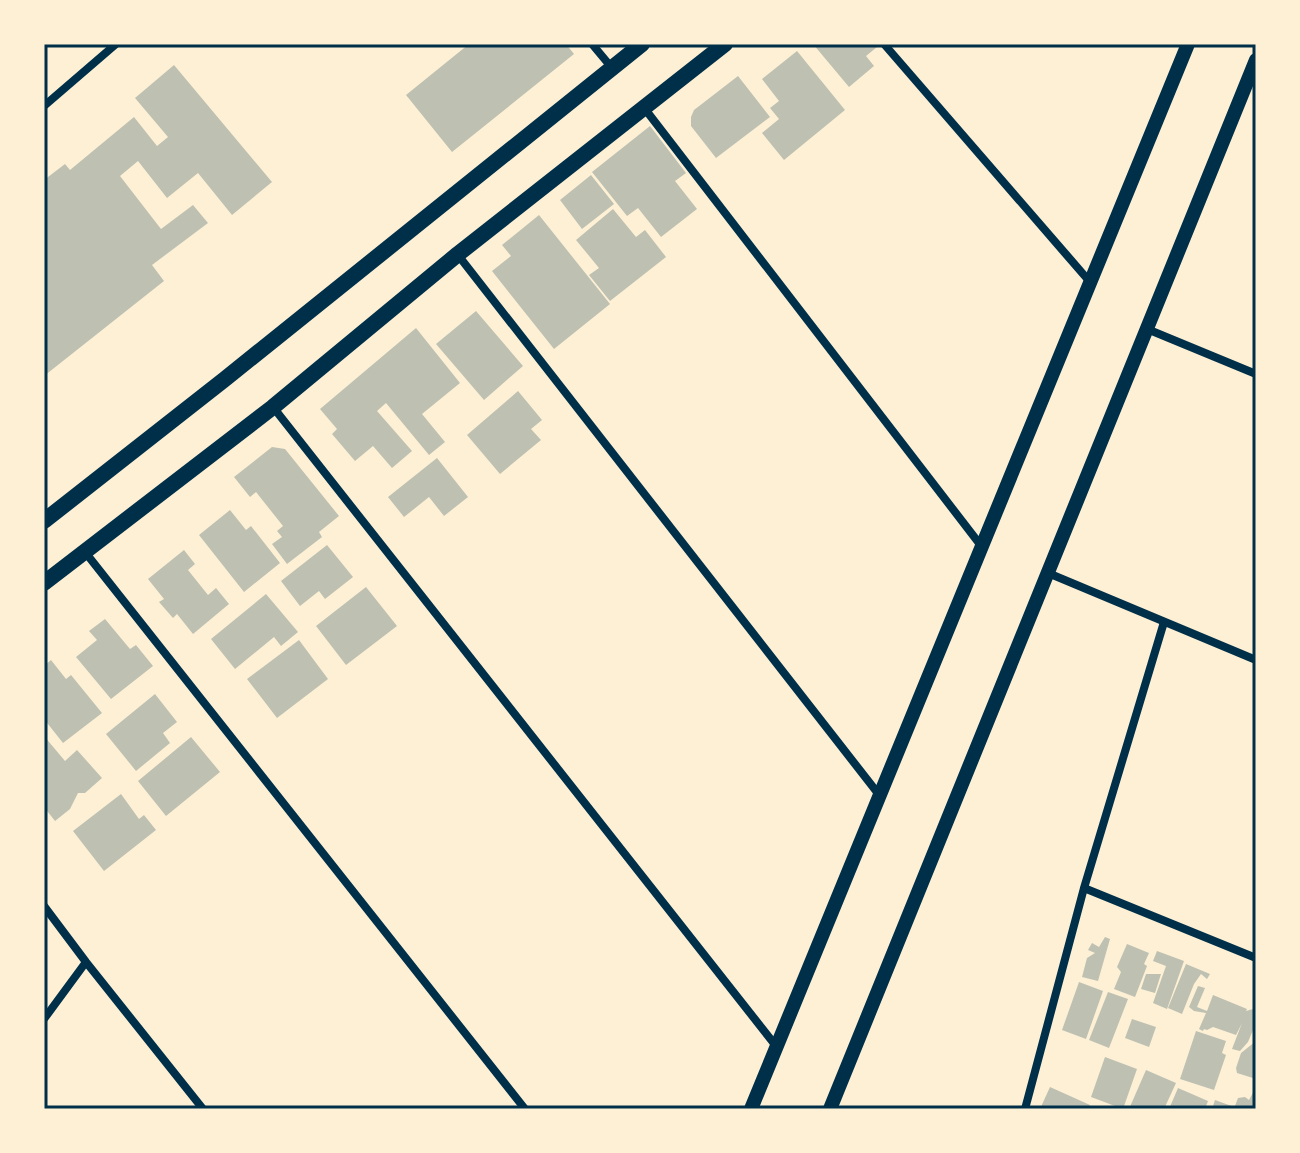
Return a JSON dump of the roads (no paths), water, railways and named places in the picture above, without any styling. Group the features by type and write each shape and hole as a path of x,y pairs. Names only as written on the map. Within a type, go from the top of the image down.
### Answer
{"main road":[{"path":"44,521 642,44"},
{"path":"44,583 273,407 458,254 725,44"}],"street":[{"path":"44,106 116,44"},
{"path":"592,44 612,68"},
{"path":"884,44 1090,282"},
{"path":"751,1109 1188,44"},
{"path":"830,1109 1256,61"},
{"path":"645,109 982,547"},
{"path":"458,254 880,796"},
{"path":"1147,329 1256,374"},
{"path":"273,407 777,1047"},
{"path":"85,552 525,1109"},
{"path":"1048,573 1256,660"},
{"path":"1025,1109 1084,888 1164,622"},
{"path":"1084,888 1256,958"},
{"path":"44,906 203,1109"},
{"path":"44,1019 86,962"}]}
